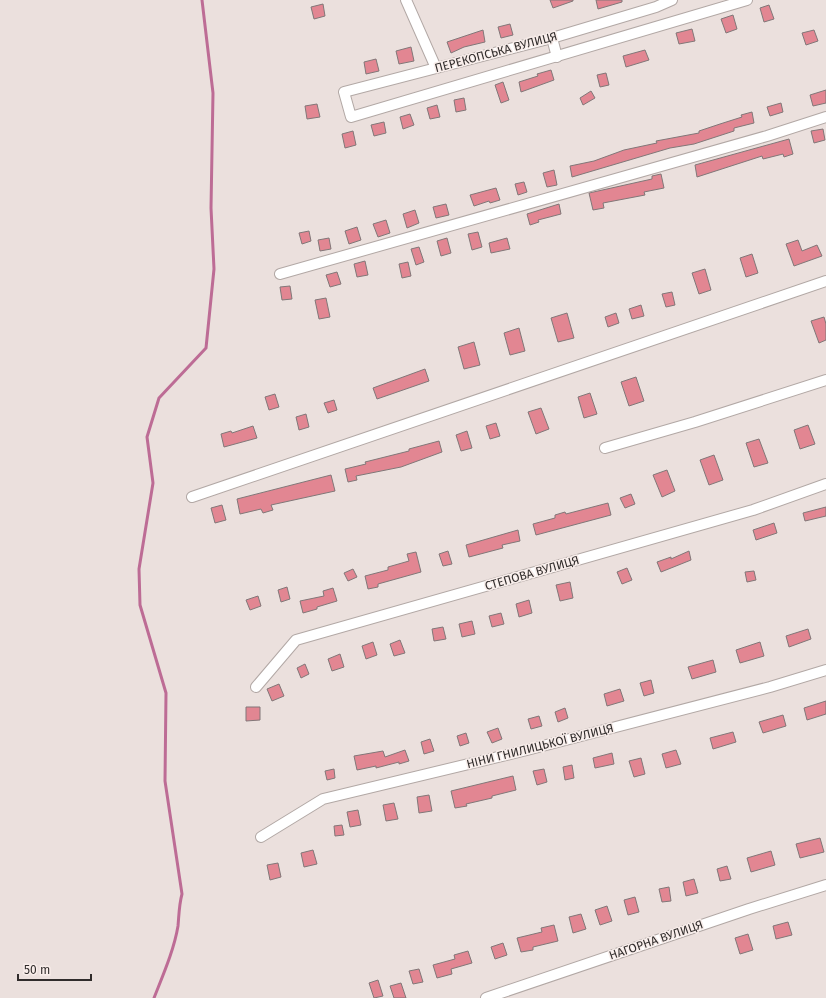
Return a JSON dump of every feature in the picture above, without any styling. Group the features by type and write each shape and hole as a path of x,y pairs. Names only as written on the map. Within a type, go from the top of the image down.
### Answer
{"street":[{"path":"406,0 436,68"},
{"name":"ПЕРЕКОПСЬКА ВУЛИЦЯ","path":"557,57 351,117 344,92 552,38 656,7 672,0"},
{"path":"552,38 557,57 747,0"},
{"path":"280,274 767,136 826,117"},
{"path":"192,497 826,281"},
{"path":"605,448 695,422 826,380"},
{"name":"СТЕПОВА ВУЛИЦЯ","path":"256,687 296,640 753,510 826,484"},
{"name":"НІНИ ГНИЛИЦЬКОЇ ВУЛИЦЯ","path":"261,837 323,799 770,687 826,670"},
{"name":"НАГОРНА ВУЛИЦЯ","path":"486,998 749,908 826,885"}],"building":[{"path":"550,0 573,0 573,1 553,8"},
{"path":"596,0 622,0 622,2 598,9"},
{"path":"323,4 325,16 314,19 311,7"},
{"path":"769,5 774,19 764,22 760,8"},
{"path":"733,15 737,29 726,33 721,19"},
{"path":"510,24 513,35 501,38 498,27"},
{"path":"692,29 695,41 679,44 676,33"},
{"path":"483,30 485,42 464,47 451,53 447,42"},
{"path":"814,30 818,41 806,45 802,33"},
{"path":"411,47 414,61 399,64 396,51"},
{"path":"645,50 649,60 626,67 623,56"},
{"path":"376,59 379,71 366,74 364,62"},
{"path":"551,70 554,80 521,92 519,82"},
{"path":"606,73 609,85 600,87 597,75"},
{"path":"503,82 509,100 501,103 495,85"},
{"path":"826,90 826,103 813,106 810,95"},
{"path":"591,91 595,98 583,105 580,98"},
{"path":"464,98 466,110 456,112 454,100"},
{"path":"781,103 783,112 770,116 767,107"},
{"path":"317,104 320,117 307,119 305,106"},
{"path":"437,105 440,117 430,119 427,108"},
{"path":"752,112 754,123 734,128 734,131 694,144 670,148 572,177 570,166 594,161 624,150 657,143 656,141 699,133 699,131 742,117 741,115"},
{"path":"410,114 414,125 403,129 400,117"},
{"path":"384,122 386,133 374,136 371,125"},
{"path":"823,129 825,140 814,143 811,131"},
{"path":"353,131 356,145 345,148 342,134"},
{"path":"789,139 793,154 784,157 783,154 763,159 762,156 697,177 695,165"},
{"path":"554,170 557,185 547,187 543,173"},
{"path":"661,174 664,188 644,192 645,195 603,203 604,208 593,210 589,193 652,179 652,176"},
{"path":"524,182 527,192 518,195 515,184"},
{"path":"496,188 500,200 490,203 489,201 474,206 470,195"},
{"path":"446,204 449,215 436,218 433,207"},
{"path":"559,204 561,214 538,220 539,222 530,225 527,214"},
{"path":"415,210 419,223 407,228 403,214"},
{"path":"386,220 390,233 378,237 373,224"},
{"path":"357,227 361,240 349,244 345,231"},
{"path":"309,231 311,241 302,244 299,233"},
{"path":"478,232 482,247 472,250 468,234"},
{"path":"329,238 331,249 320,251 318,240"},
{"path":"447,238 451,253 441,256 437,241"},
{"path":"507,238 510,249 491,253 489,243"},
{"path":"798,240 802,251 817,245 822,256 794,266 786,244"},
{"path":"419,247 424,262 416,265 411,249"},
{"path":"752,254 758,273 746,277 740,258"},
{"path":"365,261 368,275 357,277 354,264"},
{"path":"408,262 411,276 402,278 399,264"},
{"path":"705,269 711,290 699,294 692,273"},
{"path":"337,272 341,284 330,287 326,275"},
{"path":"290,286 292,299 282,300 280,287"},
{"path":"672,292 675,305 666,307 662,294"},
{"path":"326,298 330,317 319,319 315,300"},
{"path":"641,305 644,316 632,319 629,309"},
{"path":"567,313 574,338 558,342 551,318"},
{"path":"616,313 619,323 608,327 605,317"},
{"path":"824,317 826,324 826,340 819,343 811,321"},
{"path":"519,328 525,351 510,355 504,333"},
{"path":"474,342 480,365 464,369 458,347"},
{"path":"425,369 429,381 377,399 373,388"},
{"path":"636,377 644,401 629,406 621,382"},
{"path":"590,393 597,414 584,418 578,397"},
{"path":"275,394 279,407 269,410 265,397"},
{"path":"334,400 337,410 328,413 324,403"},
{"path":"541,408 549,429 536,434 528,412"},
{"path":"306,414 309,427 299,430 296,417"},
{"path":"496,423 500,436 490,439 486,426"},
{"path":"808,425 815,444 800,449 794,430"},
{"path":"253,426 257,438 224,447 221,434 231,431 232,433"},
{"path":"467,431 472,448 461,451 456,435"},
{"path":"759,439 768,463 754,467 746,443"},
{"path":"439,441 442,452 401,467 356,476 357,480 348,482 345,469 366,464 365,462 409,451 409,449"},
{"path":"714,455 723,480 709,485 700,460"},
{"path":"667,470 675,491 662,497 653,475"},
{"path":"331,475 335,491 271,505 273,510 263,513 261,509 240,514 237,499"},
{"path":"631,494 635,504 625,508 620,498"},
{"path":"608,503 611,515 536,535 533,524 555,518 555,515 565,512 566,514"},
{"path":"222,505 226,520 215,523 211,508"},
{"path":"826,507 826,516 805,521 803,513"},
{"path":"774,523 777,533 756,540 753,530"},
{"path":"518,530 520,541 502,545 503,548 469,557 466,545"},
{"path":"448,551 452,564 443,566 439,554"},
{"path":"689,551 691,560 661,572 657,562 671,557 671,559"},
{"path":"416,552 421,572 378,584 378,587 368,589 365,576 388,570 388,567 409,561 407,554"},
{"path":"627,568 632,580 622,584 617,572"},
{"path":"353,569 357,577 348,581 344,573"},
{"path":"754,571 756,580 747,582 745,572"},
{"path":"570,582 573,598 560,601 556,585"},
{"path":"287,587 290,599 281,602 278,590"},
{"path":"333,588 337,601 303,613 300,601 324,596 323,591"},
{"path":"258,596 261,606 250,610 246,600"},
{"path":"529,600 532,613 519,617 516,604"},
{"path":"501,613 504,624 492,627 489,616"},
{"path":"472,621 475,634 462,637 459,624"},
{"path":"443,627 446,639 434,641 432,629"},
{"path":"808,629 811,639 789,647 786,636"},
{"path":"400,640 405,653 394,656 390,644"},
{"path":"373,642 377,655 366,659 362,646"},
{"path":"760,642 764,656 740,663 736,650"},
{"path":"340,654 344,667 332,671 328,659"},
{"path":"713,660 716,672 692,679 688,667"},
{"path":"305,664 309,674 301,678 297,668"},
{"path":"651,680 654,693 644,696 640,683"},
{"path":"279,684 284,696 272,701 267,689"},
{"path":"620,689 624,701 607,706 604,694"},
{"path":"826,701 826,714 807,720 804,708"},
{"path":"246,707 260,707 260,720 246,721"},
{"path":"565,708 568,718 558,722 555,712"},
{"path":"783,715 786,726 763,733 759,722"},
{"path":"539,716 542,726 531,729 528,719"},
{"path":"498,728 502,739 492,743 487,732"},
{"path":"733,732 736,742 713,749 710,738"},
{"path":"466,733 469,743 460,746 457,736"},
{"path":"430,739 434,751 424,754 421,742"},
{"path":"405,750 409,761 376,768 376,766 357,770 354,756 383,751 385,757"},
{"path":"676,750 681,764 666,768 662,754"},
{"path":"612,753 614,764 595,768 593,758"},
{"path":"641,758 645,774 634,777 629,761"},
{"path":"572,765 574,778 565,780 563,767"},
{"path":"334,769 335,778 327,780 325,771"},
{"path":"544,769 547,782 537,785 533,771"},
{"path":"513,776 516,790 492,796 492,798 466,804 467,806 455,808 451,791"},
{"path":"429,795 432,811 419,813 417,797"},
{"path":"394,803 398,819 386,821 383,805"},
{"path":"358,810 361,825 350,827 347,812"},
{"path":"342,825 344,835 335,836 334,826"},
{"path":"820,838 824,852 800,858 796,844"},
{"path":"313,850 317,864 304,867 301,853"},
{"path":"771,851 775,865 751,872 747,858"},
{"path":"278,863 281,877 270,880 267,865"},
{"path":"727,866 731,879 720,881 717,869"},
{"path":"694,879 698,893 686,896 683,882"},
{"path":"669,887 671,901 662,902 659,889"},
{"path":"635,897 639,912 628,915 624,900"},
{"path":"607,906 612,921 600,925 595,910"},
{"path":"581,914 586,929 573,933 569,917"},
{"path":"788,922 792,935 776,939 773,926"},
{"path":"554,925 558,941 533,947 533,950 521,952 517,938 542,932 541,928"},
{"path":"748,934 753,950 740,954 735,938"},
{"path":"503,943 507,955 495,959 491,947"},
{"path":"468,951 472,963 451,969 452,974 437,978 433,965 455,959 454,955"},
{"path":"419,969 423,982 413,984 409,971"},
{"path":"378,980 383,996 374,998 369,983"},
{"path":"401,983 406,998 394,998 390,986"}],"waterway":[{"path":"154,998 174,944 182,894 165,781 166,693 140,605 139,569 153,483 147,437 159,398 206,348 214,269 211,208 213,93 202,0"}]}
